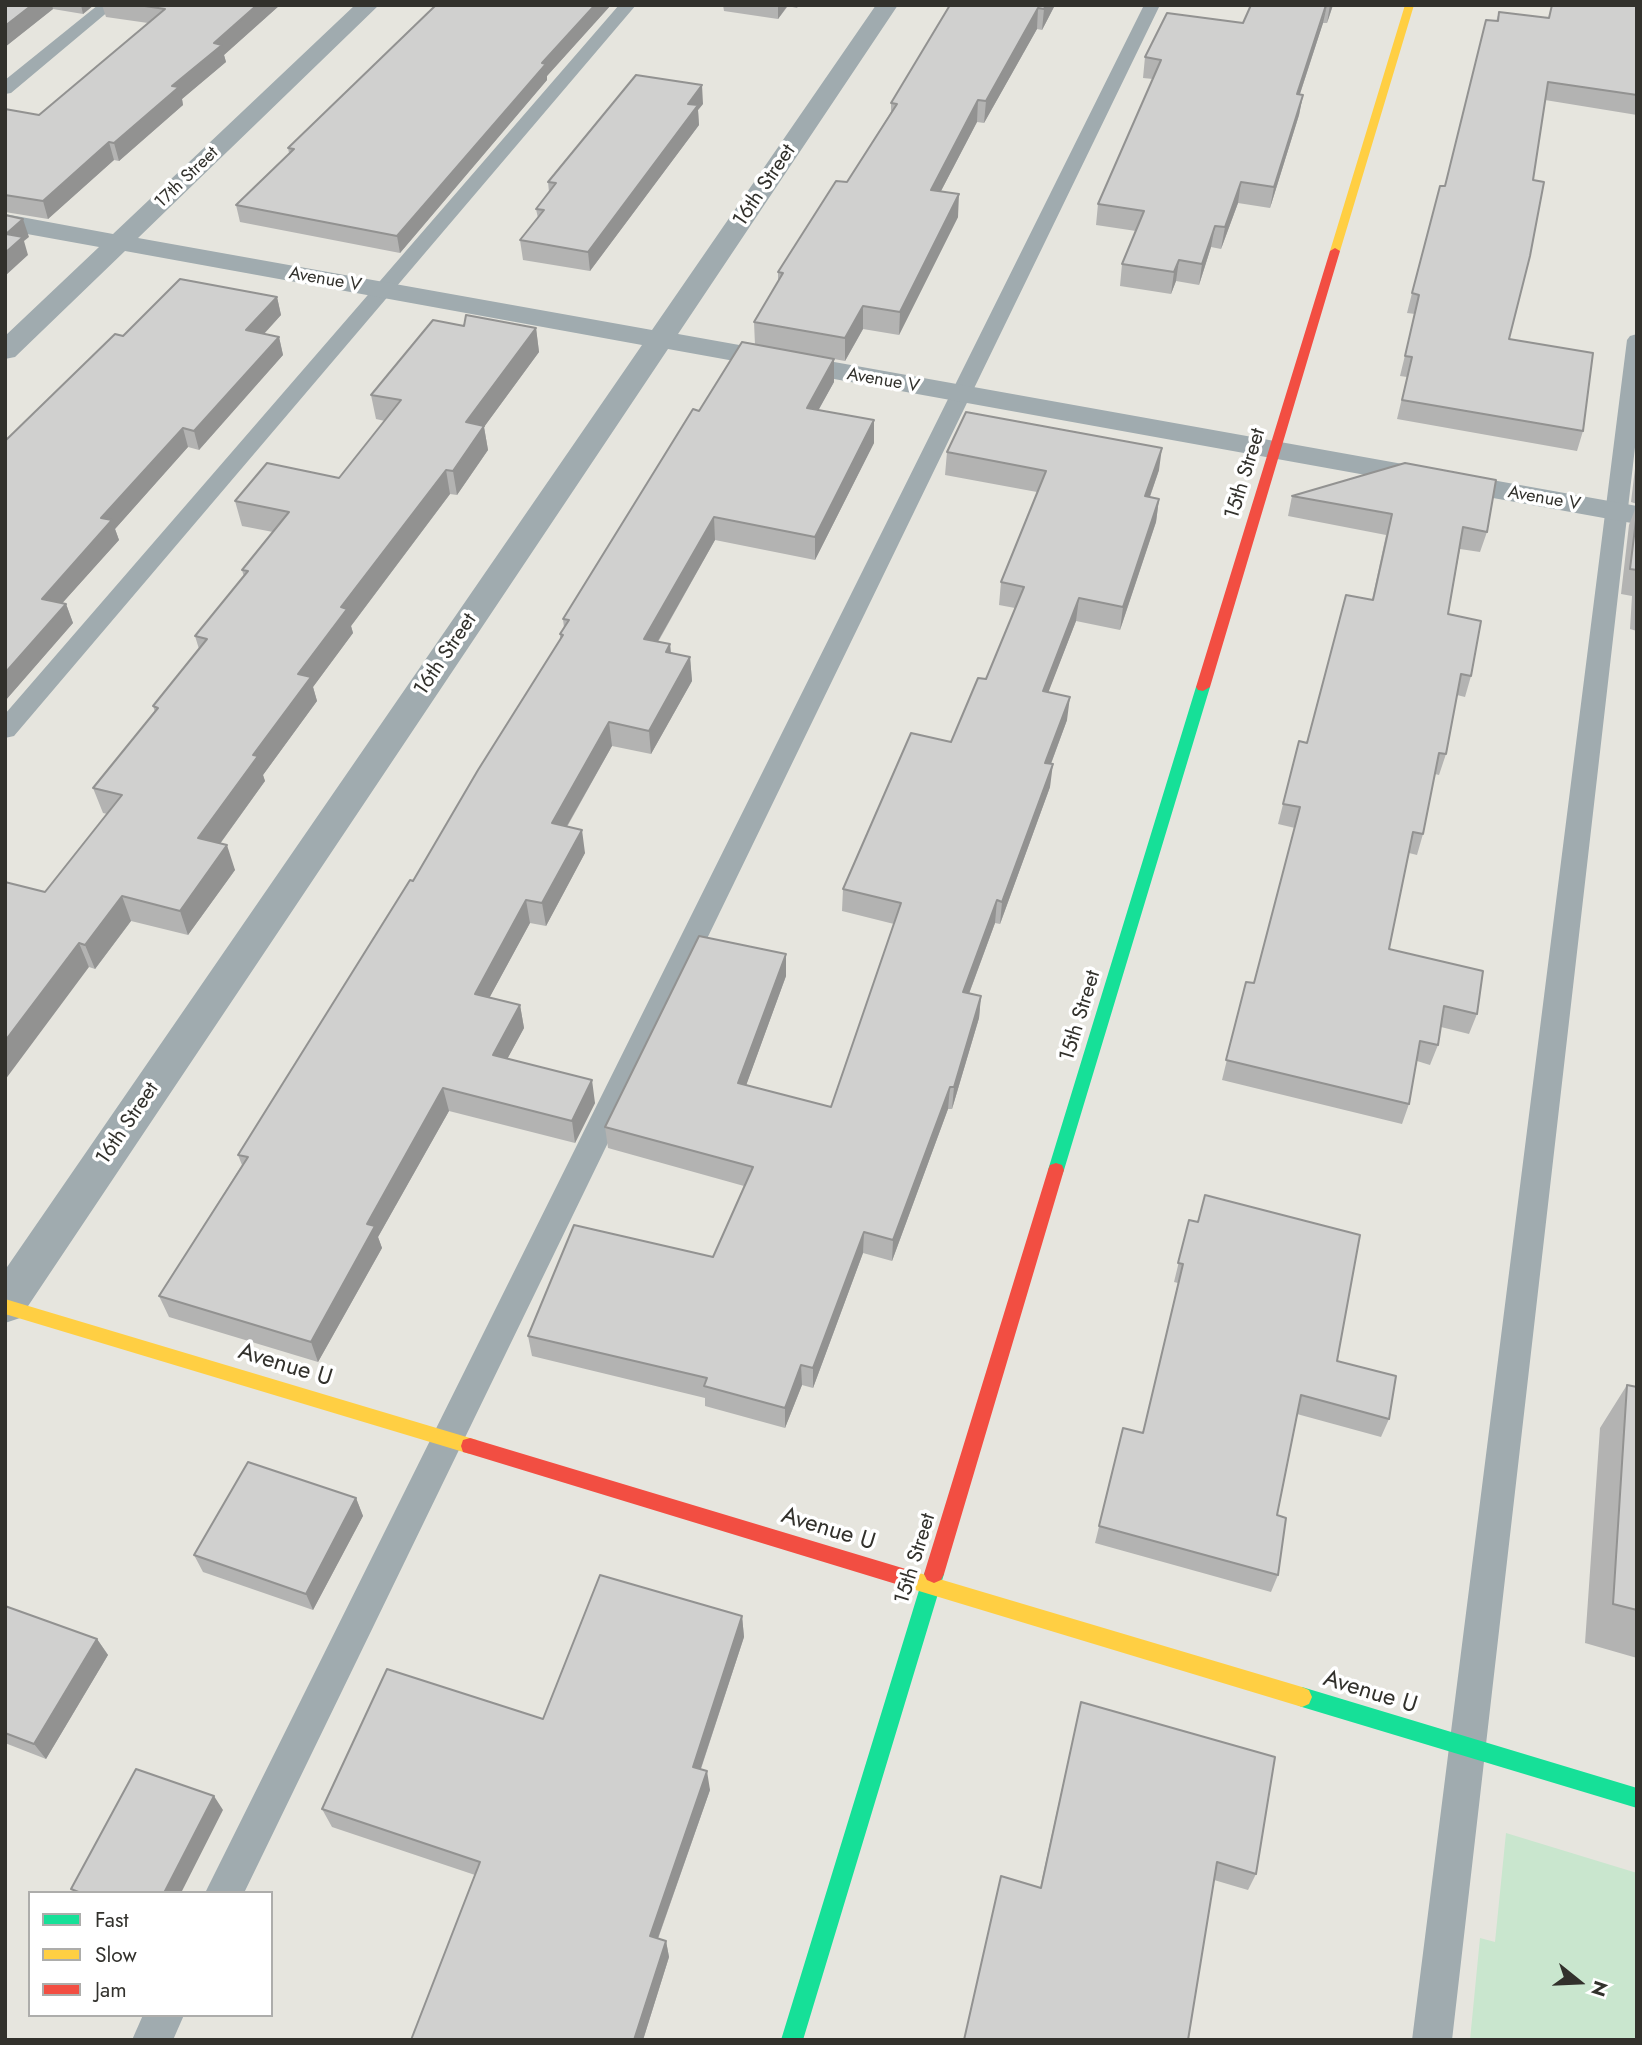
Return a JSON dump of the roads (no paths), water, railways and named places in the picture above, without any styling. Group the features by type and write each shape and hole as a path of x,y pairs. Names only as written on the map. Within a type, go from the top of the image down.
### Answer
{"street":[{"name":"17th Street","path":"5,351 368,5"},
{"name":"16th Street","path":"5,1305 887,5"},
{"name":"15th Street","path":"792,2040 1410,5"},
{"name":"Avenue V","path":"5,222 1627,513"},
{"name":"Avenue U","path":"5,1305 1637,1797"}],"lane":[{"path":"5,89 108,5"},
{"path":"5,730 628,5"},
{"path":"225,1891 1152,5"},
{"path":"1432,2040 1467,1746 1627,513 1637,340"},
{"path":"152,2040 163,2017"}]}
